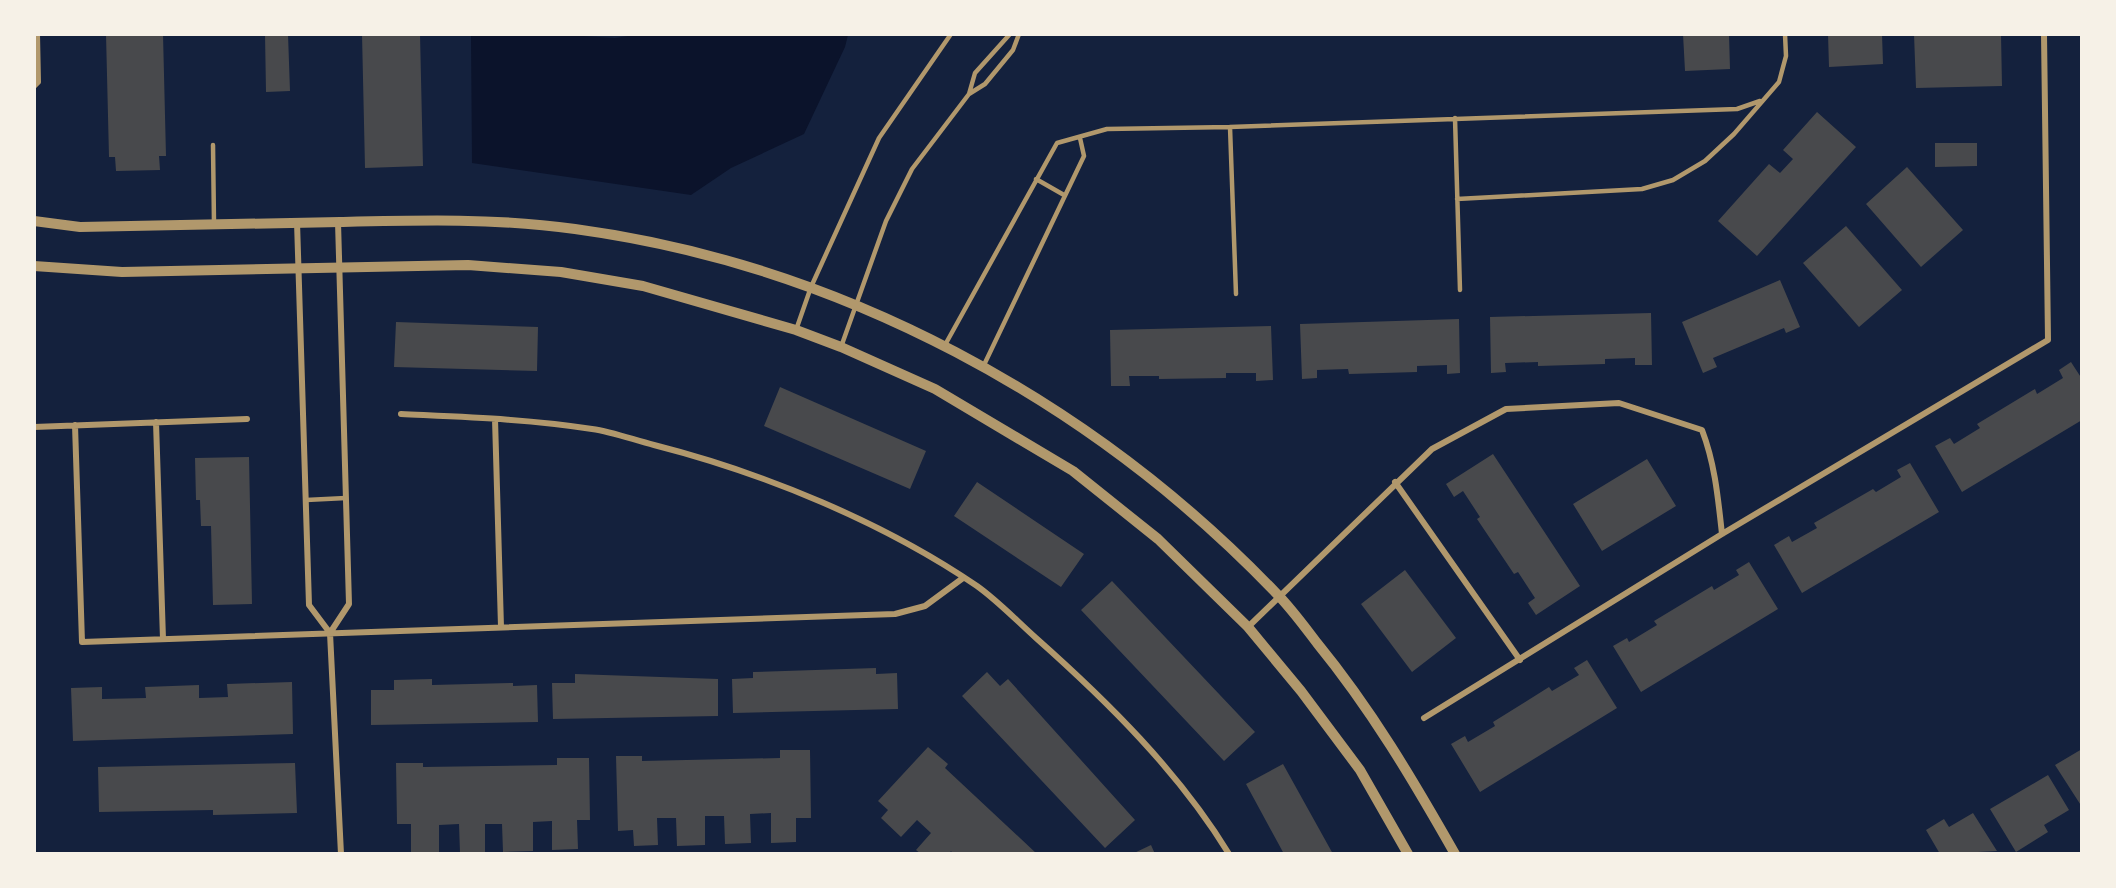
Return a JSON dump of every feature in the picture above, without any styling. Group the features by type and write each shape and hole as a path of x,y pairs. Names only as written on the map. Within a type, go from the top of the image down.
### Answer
{"street":[{"path":"34,86 38,82 37,34"},
{"path":"1424,718 1722,534 2048,340 2044,34"},
{"path":"34,221 80,227 465,219 577,229 704,254 811,287 945,345 1093,434 1212,531 1278,595 1352,686 1401,758 1455,854"},
{"path":"297,222 309,605 330,633 341,854"},
{"path":"330,633 349,604 338,222"},
{"path":"34,266 122,272 468,265 561,272 643,286 796,330 841,347 935,389 1073,471 1158,539 1248,627 1301,692 1360,771 1408,854"},
{"path":"1248,627 1278,595 1325,553 1395,482 1432,449 1506,409 1619,403 1702,430 1711,452 1722,534"},
{"path":"401,414 495,419 593,429 688,454 783,484 904,543 978,587 1078,675 1162,764 1209,821 1229,854"},
{"path":"34,427 247,419"},
{"path":"495,419 501,627"},
{"path":"156,422 164,639"},
{"path":"75,425 82,642 896,614 925,606 963,578"},
{"path":"1395,482 1520,660"}],"lane":[{"path":"796,330 811,287 879,138 951,34"},
{"path":"969,94 975,73 1010,34"},
{"path":"841,347 886,221 912,169 969,94 985,84 1013,50 1019,34"},
{"path":"1458,199 1642,189 1673,180 1706,161 1734,134 1760,101 1779,82 1786,56 1785,34"},
{"path":"945,345 1057,143 1107,129 1230,127 1737,108 1760,101"},
{"path":"1455,118 1460,290"},
{"path":"1230,127 1236,294"},
{"path":"983,367 1084,156 1080,138"},
{"path":"213,145 214,224"},
{"path":"1036,179 1064,195"},
{"path":"306,500 346,498"}],"water":[{"path":"641,34 848,35 845,47 804,134 731,168 691,195 472,163 471,35 567,35 615,38"}],"building":[{"path":"106,34 163,34 166,156 159,156 160,170 116,171 115,157 109,157"},
{"path":"265,34 288,34 290,91 266,92"},
{"path":"362,34 420,34 423,166 365,168"},
{"path":"1683,34 1729,34 1730,69 1685,71"},
{"path":"1828,34 1882,34 1883,64 1829,67"},
{"path":"1914,34 2001,34 2002,86 1916,88"},
{"path":"1817,112 1856,147 1757,256 1718,221 1769,164 1780,173 1793,159 1783,150"},
{"path":"1935,143 1977,143 1977,166 1935,167"},
{"path":"1907,167 1963,230 1921,267 1866,204"},
{"path":"1846,226 1902,290 1859,327 1803,263"},
{"path":"1780,280 1800,327 1786,333 1784,328 1713,358 1717,367 1703,373 1682,322"},
{"path":"1651,313 1652,365 1635,365 1635,358 1605,359 1605,364 1538,366 1538,362 1505,363 1506,372 1491,373 1490,317"},
{"path":"1459,319 1460,373 1447,374 1447,365 1417,366 1417,372 1349,374 1348,369 1317,370 1317,378 1302,379 1300,324"},
{"path":"396,322 538,327 537,371 394,367"},
{"path":"1271,326 1273,380 1256,381 1256,373 1226,373 1226,378 1159,379 1159,376 1129,376 1130,386 1111,386 1110,330"},
{"path":"2071,362 2082,379 2082,420 1962,492 1935,446 1950,438 1954,444 1980,428 1977,424 2035,389 2037,394 2063,378 2059,370"},
{"path":"780,387 926,451 910,489 764,426"},
{"path":"1493,454 1580,586 1536,615 1528,603 1535,598 1518,572 1514,574 1477,519 1480,517 1463,491 1454,497 1446,484"},
{"path":"249,457 252,604 213,605 211,526 201,526 200,500 196,500 195,458"},
{"path":"1647,459 1676,506 1602,551 1573,504"},
{"path":"1910,463 1939,512 1802,593 1774,545 1789,536 1792,542 1817,528 1814,523 1873,489 1876,492 1901,477 1897,470"},
{"path":"977,482 1084,554 1061,587 954,516"},
{"path":"1749,562 1778,609 1641,692 1613,646 1627,638 1629,642 1657,625 1654,621 1712,586 1714,590 1739,575 1736,570"},
{"path":"1405,570 1456,638 1412,672 1361,604"},
{"path":"1112,581 1255,732 1224,761 1081,610"},
{"path":"1587,660 1617,708 1480,792 1451,744 1465,736 1468,742 1495,726 1493,722 1549,687 1552,691 1579,675 1574,668"},
{"path":"876,668 876,674 897,673 898,709 733,713 732,679 753,678 753,672"},
{"path":"987,672 1000,686 1008,679 1135,820 1105,848 962,696"},
{"path":"575,674 718,679 718,716 553,719 552,683 575,683"},
{"path":"432,679 432,685 513,683 513,686 537,685 538,722 371,725 371,690 394,690 394,680"},
{"path":"292,682 293,734 73,741 71,688 102,687 102,699 146,698 145,687 199,685 199,698 228,697 227,684"},
{"path":"928,747 948,764 945,768 1037,854 953,854 951,851 949,854 921,854 916,850 931,833 917,820 901,837 881,818 888,810 878,801"},
{"path":"2082,749 2082,807 2055,765"},
{"path":"780,750 810,750 811,818 796,818 796,842 771,843 771,813 750,814 751,843 725,844 724,816 705,816 705,845 677,846 676,818 657,818 658,845 634,846 633,830 618,831 616,756 642,756 642,761 780,758"},
{"path":"557,758 589,758 590,820 577,820 578,849 552,850 552,821 533,822 533,851 503,852 502,824 485,824 485,853 460,853 459,824 439,825 439,853 411,853 411,824 397,824 396,763 423,763 423,767 557,765"},
{"path":"295,763 297,813 213,815 213,810 99,812 98,767"},
{"path":"1283,764 1333,854 1284,854 1246,784"},
{"path":"2048,775 2069,810 2044,825 2048,832 2016,852 1990,809"},
{"path":"1973,813 1997,851 1940,854 1926,830 1944,819 1949,827"},
{"path":"1151,845 1155,854 1132,854"}]}
